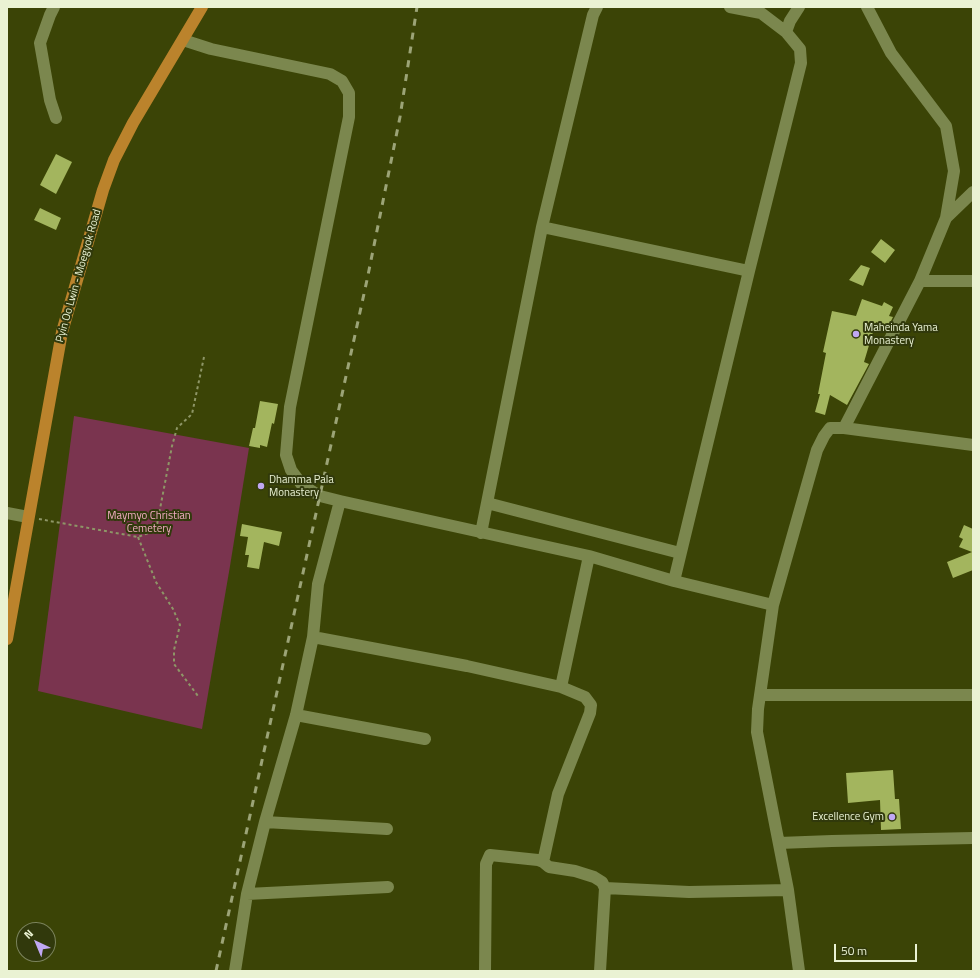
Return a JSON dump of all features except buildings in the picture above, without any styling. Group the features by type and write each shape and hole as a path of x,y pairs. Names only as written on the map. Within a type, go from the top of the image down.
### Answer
{"main road":[{"name":"Pyin Oo Lwin - Moegyok Road","path":"7,639 62,332 103,190 114,160 133,123 202,7"}],"street":[{"path":"54,7 40,43 50,100 56,118"},
{"path":"481,533 542,227 593,15 597,7"},
{"path":"674,581 801,63 800,49 786,32 761,13 730,7"},
{"path":"786,32 790,21 799,7"},
{"path":"844,428 920,281 946,218 954,171 946,126 891,53 867,7"},
{"path":"183,40 211,49 330,74 342,81 349,93 349,117 290,407 286,455 291,470 302,485 320,496 589,556 674,581 773,605"},
{"path":"946,218 973,192"},
{"path":"542,227 749,271"},
{"path":"920,281 973,281"},
{"path":"799,971 788,890 757,732 758,709 773,605 817,450 830,428 844,428 973,445"},
{"path":"235,971 247,894 265,822 296,715 313,638 318,584 340,501"},
{"path":"487,503 680,553"},
{"path":"7,513 28,517"},
{"path":"561,687 589,556"},
{"path":"313,638 467,666 561,687 585,697 591,705 590,713 558,794 543,862"},
{"path":"760,695 973,695"},
{"path":"296,715 425,739"},
{"path":"265,822 387,829"},
{"path":"779,843 832,840 973,838"},
{"path":"485,971 486,864 490,856 543,862 549,867 575,871 594,877 602,882 605,888 600,971"},
{"path":"247,894 388,887"},
{"path":"605,888 689,892 788,890"}],"path":[{"path":"28,517 138,537 156,530 172,446 177,428 192,414 204,357"},
{"path":"138,537 156,582 173,609 180,625 174,650 174,664 198,696"}],"green space":[{"name":"Maymyo Christian Cemetery","path":"74,416 249,448 202,729 38,691"}],"railway":[{"path":"216,971 367,280 400,117 417,7"}],"place":[{"name":"Maheinda Yama Monastery","path":"856,334"},
{"name":"Dhamma Pala Monastery","path":"261,486"},
{"name":"Excellence Gym","path":"892,817"}]}
